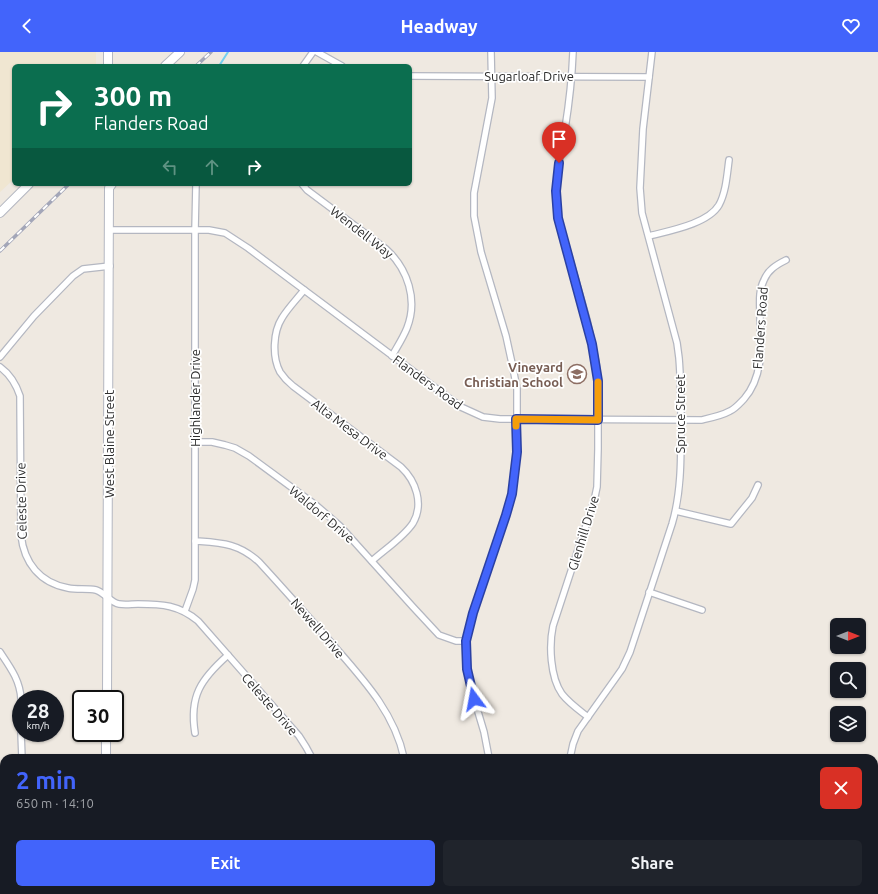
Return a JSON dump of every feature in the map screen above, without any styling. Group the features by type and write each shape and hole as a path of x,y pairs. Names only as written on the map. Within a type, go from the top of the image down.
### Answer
{"street":[{"path":"108,52 108,64"},
{"path":"167,64 180,52"},
{"path":"304,64 313,52"},
{"path":"317,52 338,64"},
{"path":"488,754 484,732 467,669 466,641 473,613 512,494 517,452 516,389 513,368 506,336 481,252 474,216 474,193 491,104 492,52"},
{"name":"Glenhill Drive","path":"573,52 568,110 556,179 556,204 558,218 594,350 598,381 598,470 594,501 553,626 551,638 553,668 561,693 588,717"},
{"name":"Spruce Street","path":"571,754 578,731 616,679 626,661 676,511 680,474 681,420 679,358 642,212 640,188 643,129 652,52"},
{"name":"Sugarloaf Drive","path":"412,76 649,76"},
{"path":"649,236 700,220 715,211 719,206 723,193 729,160"},
{"path":"0,213 27,186"},
{"name":"West Blaine Street","path":"107,690 110,266 109,186"},
{"name":"Highlander Drive","path":"185,611 194,589 195,580 196,186"},
{"name":"Wendell Way","path":"304,186 386,249 394,256 405,272 409,282 411,313 404,335 392,356"},
{"name":"Flanders Road","path":"110,230 195,230 218,231 225,233 248,248 461,407 483,416 516,419 701,420 731,411 748,394 754,383 758,370 761,355 760,296 762,285 766,276 774,267 786,260"},
{"path":"0,357 34,316 73,276 83,269 110,266"},
{"name":"Alta Mesa Drive","path":"304,290 282,318 277,329 275,348 277,364 280,372 293,386 408,473 416,489 418,500 417,511 413,522 406,531 372,561"},
{"name":"Celeste Drive","path":"0,367 9,374 14,381 20,396 21,535 22,549 27,560 44,578 54,584 78,590 97,590 117,604 159,604 172,606 185,611 198,621 299,736 310,754"},
{"name":"Waldorf Drive","path":"195,442 212,442 243,452 317,506 340,526 439,635 456,641 466,641"},
{"path":"676,511 731,524 752,498 758,485"},
{"name":"Newell Drive","path":"195,541 223,543 237,547 251,555 259,562 368,685 387,713 399,740 403,754"},
{"path":"649,592 702,610"},
{"path":"0,652 14,674 19,684 20,690"},
{"path":"195,734 195,701 199,689 211,670 228,655"},
{"path":"21,742 22,754"},
{"path":"106,742 106,754"}],"shaded area":[{"path":"0,52 96,52 96,64 12,64 12,181 0,192"}],"waterway":[{"path":"220,64 228,52"}],"railway":[{"path":"198,64 211,52"},
{"path":"0,251 67,186"}],"slow traffic":[{"path":"516,426 516,419 598,420 598,382"}],"place":[{"name":"Vineyard Christian School","path":"577,374"}],"route":[{"path":"474,699 467,669 466,641 473,613 512,494 517,452 516,419 598,420 598,381 596,363 587,320 558,218 556,204 556,179 559,163"}]}
